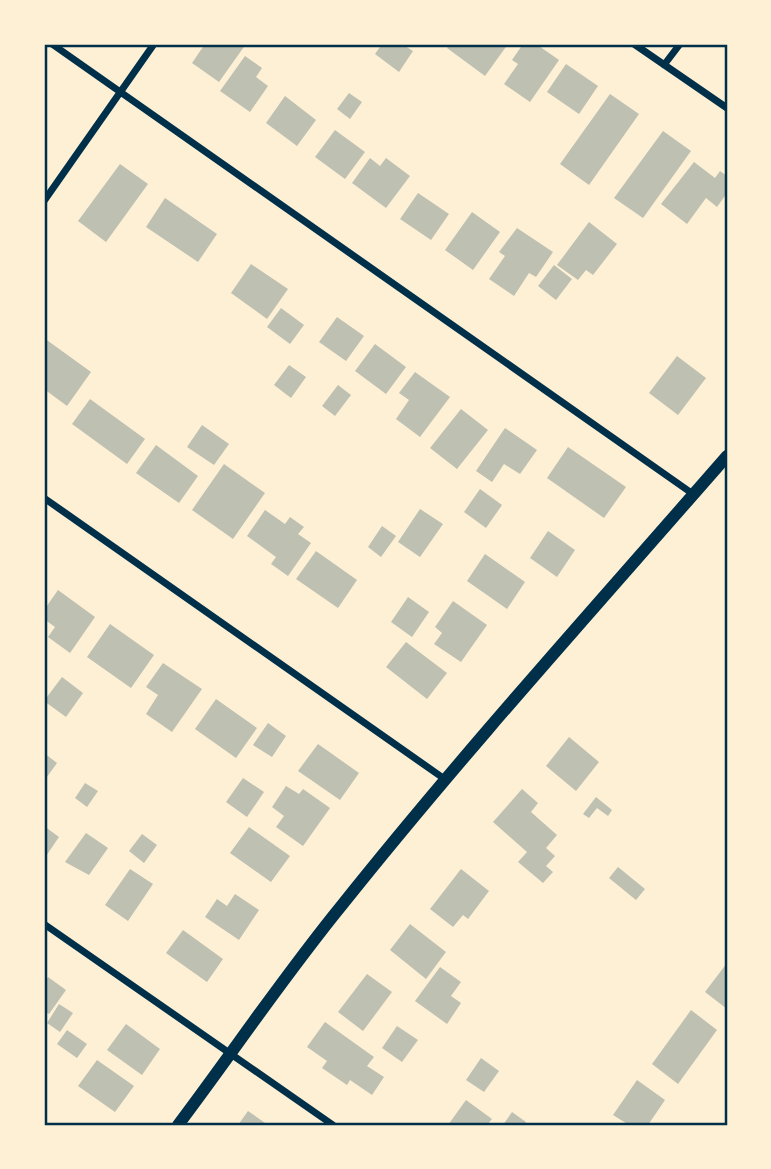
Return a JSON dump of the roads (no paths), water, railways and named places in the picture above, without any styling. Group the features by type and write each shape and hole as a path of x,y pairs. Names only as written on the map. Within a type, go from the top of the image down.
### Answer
{"street":[{"path":"52,44 694,494"},
{"path":"44,201 154,44"},
{"path":"634,44 727,108"},
{"path":"664,65 680,44"},
{"path":"178,1125 310,945 446,780 727,456"},
{"path":"44,498 446,780"},
{"path":"44,924 333,1125"}]}
